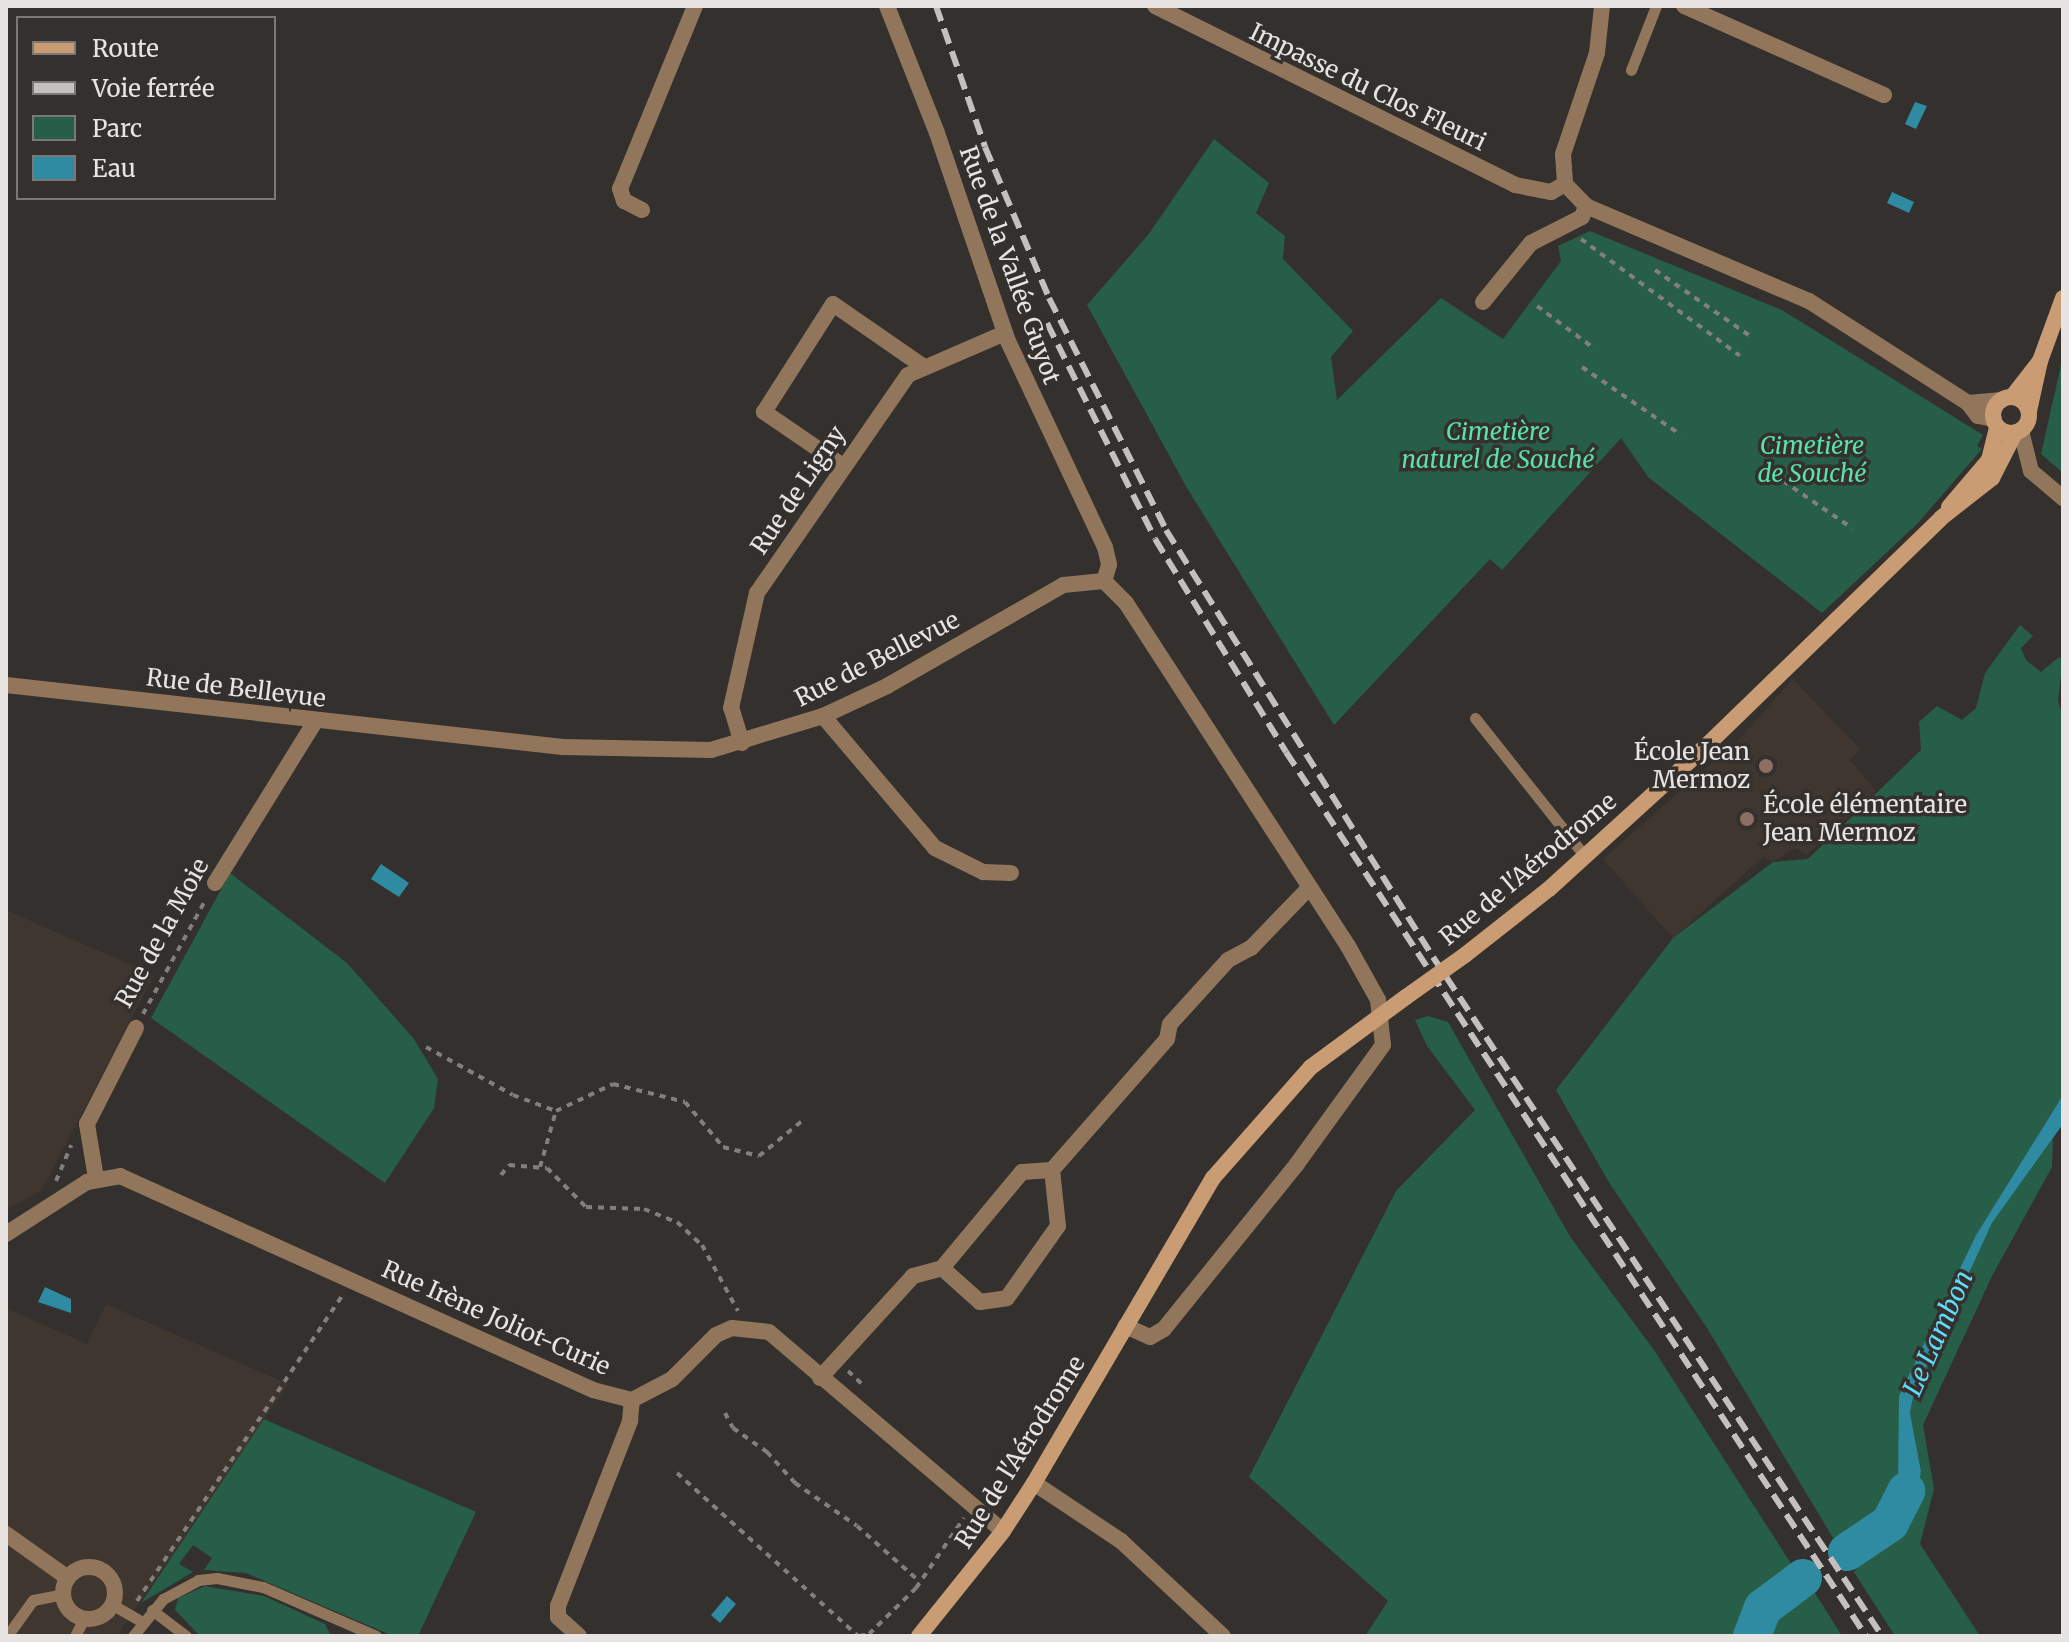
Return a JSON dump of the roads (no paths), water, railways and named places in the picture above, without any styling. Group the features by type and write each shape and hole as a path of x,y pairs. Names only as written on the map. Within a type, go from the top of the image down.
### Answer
{"street":[{"path":"642,210 624,201 620,189 695,6"},
{"name":"Rue de la Vallée Guyot","path":"887,6 937,133 1005,333 1105,547 1109,565 1104,581"},
{"name":"Impasse du Clos Fleuri","path":"1155,6 1515,185 1551,192 1565,184"},
{"path":"1602,6 1593,65 1563,154 1565,184 1586,206 1809,301 1968,403 1978,416 2018,432 2031,471 2063,498"},
{"path":"1684,6 1884,95"},
{"path":"1483,302 1531,243 1582,217 1586,206"},
{"path":"1968,403 2007,398 2029,411 2040,361 2063,298"},
{"path":"843,466 764,412 833,304 921,365"},
{"name":"Rue de Ligny","path":"742,743 731,708 757,593 908,375 921,365 1005,333"},
{"path":"2007,398 2040,361"},
{"name":"Rue de l'Aérodrome","path":"1941,518 1989,460 1995,423 2007,398"},
{"name":"Rue de l'Aérodrome","path":"919,1636 1003,1531 1034,1483 1182,1225 1243,1138 1311,1067 1379,1013 1465,955 1703,749 1941,518 1992,478 2029,411"},
{"path":"1104,581 1126,603 1369,980 1379,1013 1383,1045 1374,1062 1164,1329 1150,1337 1125,1326"},
{"name":"Rue de Bellevue","path":"6,685 315,722 636,752 742,743 823,716 887,686 1063,585 1104,581"},
{"path":"823,716 935,848 983,872 1011,873"},
{"name":"Rue de la Moie","path":"215,883 315,722"},
{"path":"1003,1531 820,1378 913,1276 942,1268 1022,1172 1052,1170 1167,1039 1170,1024 1199,992 1309,888"},
{"name":"Rue de la Moie","path":"96,1178 86,1133 90,1114 136,1028"},
{"path":"942,1268 980,1302 1007,1298 1058,1226 1052,1170"},
{"name":"Rue Irène Joliot-Curie","path":"96,1178 120,1176 140,1183 593,1390 632,1400 672,1379 716,1335 744,1328 769,1332 820,1378"},
{"path":"6,1234 96,1178"},
{"path":"579,1636 558,1617 558,1606 630,1421 632,1400"},
{"path":"1034,1483 1121,1541 1223,1636"},
{"path":"6,1534 65,1586 69,1610 83,1620 101,1618 120,1610 116,1588 107,1573 82,1568 65,1586"}],"lane":[{"path":"1631,70 1656,6"},
{"path":"1475,718 1584,855"},
{"path":"133,1636 152,1610 198,1580 237,1580 371,1635"},
{"path":"7,1636 33,1600 65,1586"},
{"path":"120,1610 142,1622"},
{"path":"152,1610 186,1636"},
{"path":"75,1636 83,1620"}],"water":[{"path":"1915,102 1927,106 1916,129 1905,124"},
{"path":"1892,192 1914,202 1909,213 1887,203"},
{"path":"381,864 409,883 399,897 371,879"},
{"path":"2063,1095 2063,1124 1992,1223 1914,1393 1910,1413 1921,1471 1914,1512 1898,1535 1881,1540 1875,1528 1898,1480 1899,1396 1976,1235"},
{"path":"45,1287 71,1299 71,1313 38,1302"},
{"path":"1767,1590 1777,1608 1762,1636 1744,1636 1752,1606"},
{"path":"727,1596 736,1604 720,1623 711,1615"}],"waterway":[{"name":"Le Lambon","path":"1847,1552 1890,1523 1906,1491"},
{"name":"Le Lambon","path":"1752,1636 1763,1608 1803,1578"}],"railway":[{"path":"936,6 985,147 1049,298 1166,530 1433,957 1882,1636"},
{"path":"1047,323 1155,539 1286,752 1866,1636"}],"place":[{"name":"École Jean Mermoz","path":"1766,766"},
{"name":"École élémentaire Jean Mermoz","path":"1747,819"}],"park label":[{"name":"Cimetière naturel de Souché","path":"1498,446"},
{"name":"Cimetière de Souché","path":"1812,460"}]}
